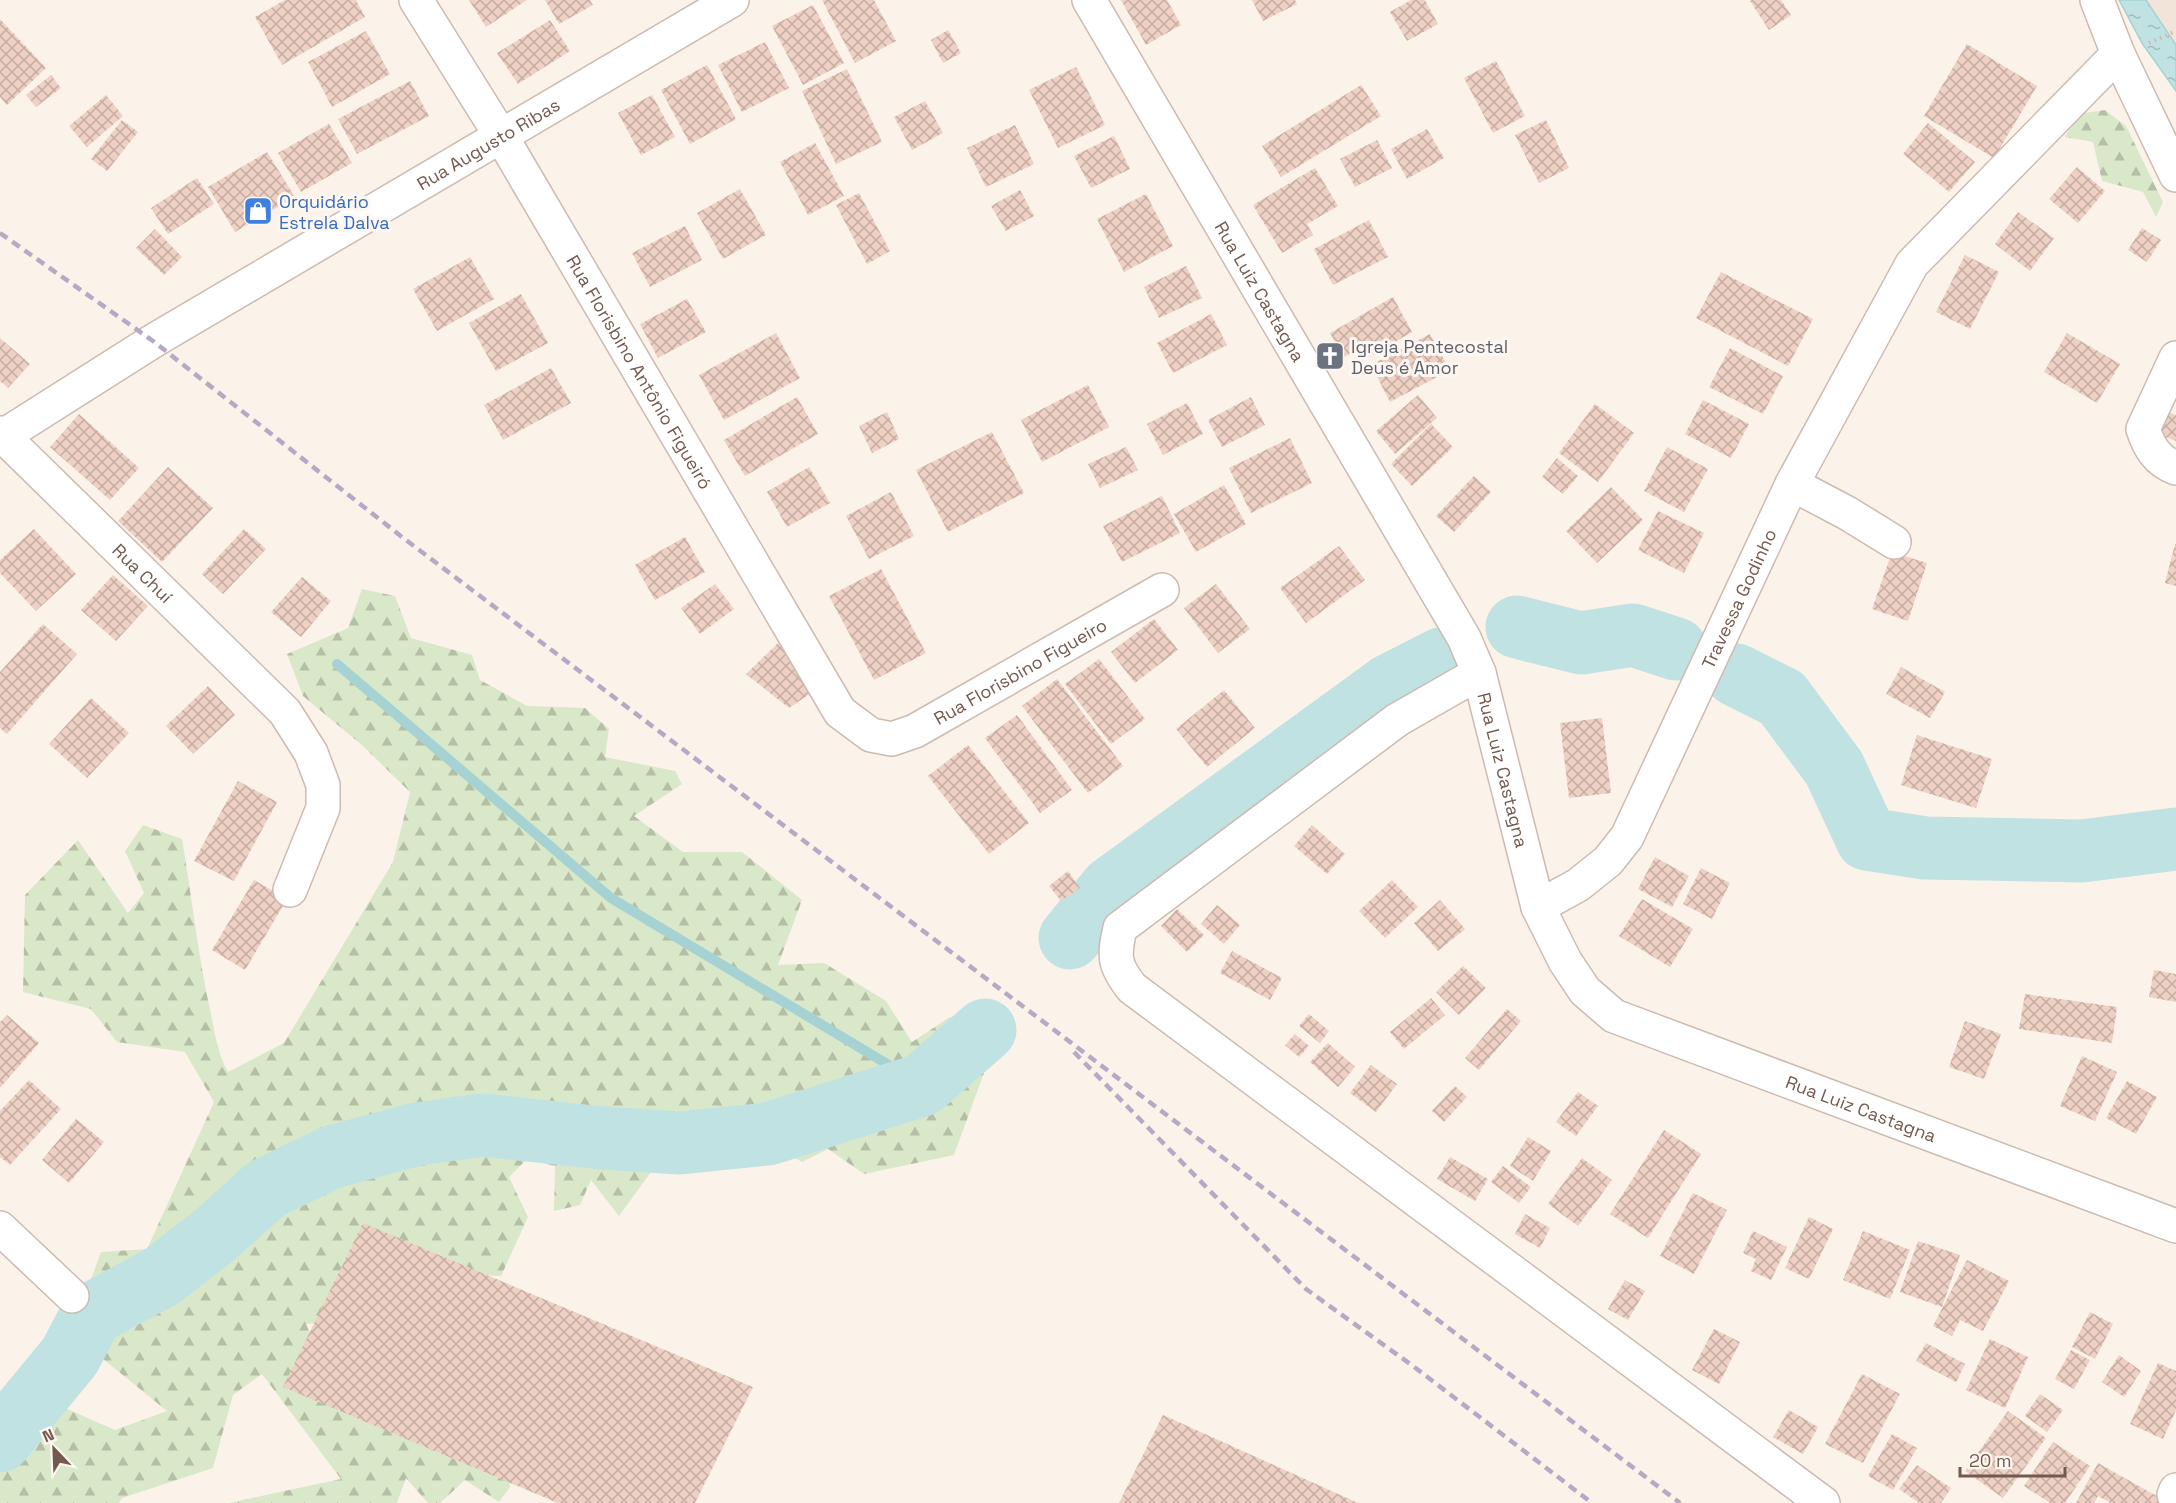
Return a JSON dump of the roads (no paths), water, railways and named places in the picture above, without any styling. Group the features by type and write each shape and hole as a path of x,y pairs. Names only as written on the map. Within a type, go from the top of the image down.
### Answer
{"street":[{"name":"Rua Florisbino Antônio Figueiró","path":"416,0 501,136 840,712 871,735"},
{"name":"Rua Augusto Ribas","path":"1,435 153,341 732,0"},
{"name":"Rua Luiz Castagna","path":"1089,0 1464,638 1479,673 1538,907 1565,961 1585,991 1614,1016 2176,1226"},
{"path":"2097,0 2118,54 2176,175"},
{"name":"Travessa Godinho","path":"1538,907 1586,879 1608,861 1627,837 1792,484 1912,264 2118,54"},
{"path":"2176,358 2143,429 2149,447 2164,464 2176,468"},
{"name":"Rua Chuí","path":"1,435 285,712 311,753 323,785 323,808 290,890"},
{"path":"1792,484 1847,513 1894,542"},
{"name":"Rua Florisbino Figueiro","path":"871,735 892,739 915,731 1162,590"},
{"path":"1479,673 1397,720 1120,928 1114,955 1120,973 1132,988 1823,1503"},
{"path":"0,1228 72,1296"}],"water":[{"path":"2119,0 2146,0 2176,45 2176,91 2142,43"}],"waterway":[{"path":"1517,627 1581,643 1633,635 1676,649"},
{"path":"1070,938 1111,888 1390,685 1441,659"},
{"path":"337,664 611,898 922,1085"},
{"path":"1736,675 1782,698 1834,768 1867,839 1925,848 2082,851 2176,839"},
{"path":"0,1441 70,1356 92,1314 162,1276 215,1235 266,1189 332,1157 417,1134 483,1125 602,1138 680,1143 768,1134 922,1085 985,1030"}],"railway":[{"path":"0,233 153,341 402,537 1680,1503"},
{"path":"1074,1052 1306,1289 1413,1366 1592,1503"}],"place":[{"name":"Orquidário Estrela Dalva","path":"258,211"},
{"name":"Igreja Pentecostal Deus é Amor","path":"1330,356"}]}
